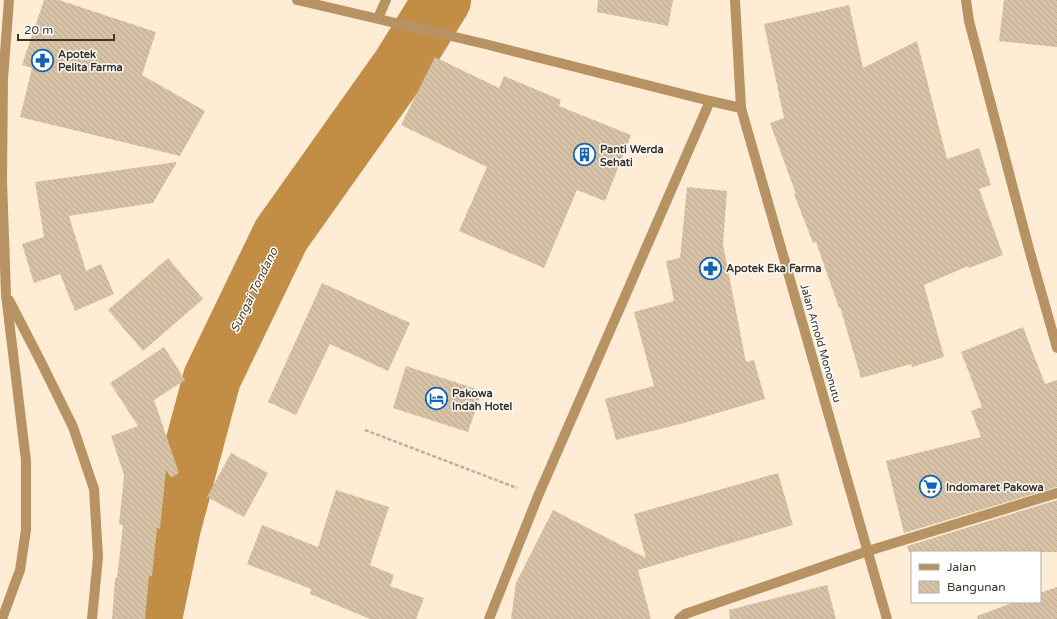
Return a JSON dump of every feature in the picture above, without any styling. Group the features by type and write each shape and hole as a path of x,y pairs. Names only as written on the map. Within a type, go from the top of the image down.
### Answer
{"street":[{"path":"2,619 20,570 26,530 26,461 6,295 2,180 2,79 9,0"},
{"path":"297,0 486,44 742,108"},
{"path":"382,19 386,0"},
{"name":"Jalan Arnold Mononutu","path":"735,0 742,108 887,619"},
{"path":"966,0 970,21 1025,234 1057,348"},
{"path":"489,619 538,496 710,101"},
{"path":"6,295 73,426 94,489 98,557 92,619"},
{"path":"679,619 684,614 868,551 1057,494"}],"path":[{"path":"365,430 538,496"}],"building":[{"path":"44,0 59,0 156,32 142,75 205,111 180,156 20,117 32,68 22,65"},
{"path":"598,0 673,0 668,26 597,12"},
{"path":"1004,0 1057,0 1057,47 999,41"},
{"path":"849,5 863,68 917,41 947,159 979,148 991,185 979,189 1003,255 969,268 968,266 924,285 944,357 912,367 911,364 861,378 840,307 839,308 816,242 813,243 794,194 796,194 770,123 784,118 764,24"},
{"path":"435,57 499,88 504,76 561,100 559,106 631,135 605,201 577,190 544,268 459,231 487,167 401,125"},
{"path":"177,162 153,203 69,216 86,271 101,264 114,294 75,311 60,274 34,283 22,244 44,237 35,182"},
{"path":"687,187 727,191 723,245 746,362 754,360 765,399 684,423 616,440 605,399 654,386 634,312 674,301 666,261 680,258"},
{"path":"168,258 203,299 143,351 108,310"},
{"path":"322,283 410,323 388,371 330,344 296,415 268,402"},
{"path":"1023,327 1045,384 1057,380 1057,487 904,533 886,461 981,437 971,411 982,407 961,352"},
{"path":"164,347 185,380 154,400 179,473 171,478 166,470 160,529 157,528 152,576 149,576 145,619 112,619 115,578 117,578 123,525 119,524 124,475 111,436 138,426 110,383"},
{"name":"Pakowa Indah Hotel","path":"406,366 482,391 468,432 393,408"},
{"path":"231,453 268,473 244,517 207,497"},
{"path":"778,473 793,525 638,570 651,619 511,619 516,583 553,510 646,558 634,514"},
{"path":"336,490 389,507 370,565 394,575 390,586 424,598 416,619 370,619 310,594 311,589 247,564 262,525 318,547"},
{"path":"1057,500 1057,552 909,552 907,546"},
{"path":"827,585 836,619 730,619 729,610"},
{"path":"1057,587 1057,619 978,619 977,616 1012,603 1041,603 1041,593"}],"waterway":[{"name":"Sungai Tondano","path":"153,619 172,527 212,378 281,235 401,66 442,0"}],"place":[{"name":"Apotek Pelita Farma","path":"43,60"},
{"name":"Panti Werda Sehati","path":"585,155"},
{"name":"Apotek Eka Farma","path":"711,268"},
{"name":"Pakowa Indah Hotel","path":"437,399"},
{"name":"Indomaret Pakowa","path":"930,487"}]}
